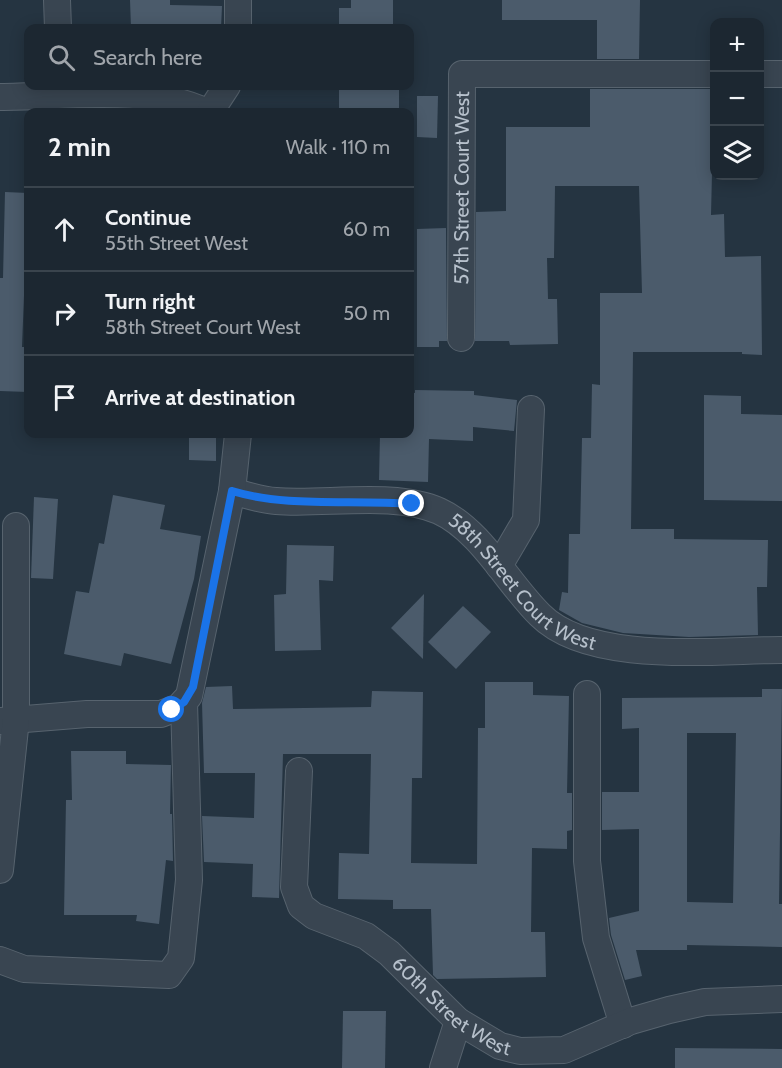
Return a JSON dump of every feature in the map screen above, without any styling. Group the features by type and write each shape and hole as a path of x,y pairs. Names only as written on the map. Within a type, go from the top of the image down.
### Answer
{"street":[{"path":"57,0 58,24"},
{"path":"238,0 238,24"},
{"name":"57th Street Court West","path":"461,338 462,74 710,74"},
{"path":"764,74 782,74"},
{"path":"211,108 224,90"},
{"path":"0,97 59,98 83,95 151,97 184,102 198,108"},
{"path":"499,566 526,520 531,410"},
{"path":"8,720 87,714 161,714 184,702 189,696 195,679 232,491 238,443"},
{"name":"58th Street Court West","path":"232,491 278,501 381,502 412,504 439,511 459,524 499,566 540,615 558,630 587,642 616,648 675,651 782,650"},
{"path":"0,870 16,526"},
{"path":"586,694 587,861 596,938 623,1025"},
{"path":"0,960 24,969 170,975 181,958 189,880 184,702"},
{"name":"60th Street West","path":"299,771 294,887 301,906 314,916 366,936 381,947 458,1022 500,1046 569,1058 623,1025 705,1002 782,999"},
{"path":"443,1068 458,1022"}],"building":[{"path":"130,0 170,0 170,5 222,6 221,24 131,24"},
{"path":"351,0 393,0 393,24 339,24 339,8 351,8"},
{"path":"502,0 640,0 639,59 597,59 597,20 502,20"},
{"path":"590,89 710,89 711,215 724,214 725,257 761,256 762,355 742,354 742,352 633,352 631,529 674,529 674,539 768,540 767,587 757,587 758,635 689,637 623,633 582,623 559,610 562,592 568,593 569,534 580,534 582,438 591,438 592,384 600,385 600,293 642,293 639,186 555,186 554,258 547,258 548,299 557,299 558,344 510,345 509,341 475,341 476,212 506,211 506,127 590,127"},
{"path":"339,90 399,90 399,108 339,108"},
{"path":"417,96 438,96 437,138 417,137"},
{"path":"5,192 24,193 22,347 24,347 24,392 0,391 0,278 3,278"},
{"path":"446,228 447,341 439,341 439,347 417,347 417,229"},
{"path":"415,390 474,391 474,395 517,400 514,431 473,427 473,441 429,439 428,482 379,480 380,438 414,438"},
{"path":"704,395 741,396 741,414 782,415 782,501 704,500"},
{"path":"189,438 216,438 216,461 189,460"},
{"path":"113,495 165,505 160,529 201,536 194,579 171,664 124,653 121,666 64,654 76,591 89,593 99,543 104,544"},
{"path":"34,497 58,499 53,579 31,578"},
{"path":"287,545 334,546 333,581 319,580 321,650 275,651 274,595 286,594"},
{"path":"424,594 423,659 391,628"},
{"path":"463,606 491,632 456,669 428,642"},
{"path":"485,682 533,682 533,695 569,696 567,793 572,793 572,830 567,831 567,849 532,848 531,932 545,932 546,977 437,979 433,975 431,909 393,909 393,900 338,899 339,853 369,854 371,754 283,754 279,898 252,897 253,864 204,862 202,816 254,818 255,773 204,773 202,703 206,687 232,686 233,709 371,707 372,691 423,692 422,778 412,778 411,863 477,864 478,728 485,728"},
{"path":"762,689 782,689 779,904 782,904 782,947 687,945 687,950 636,950 642,976 625,980 611,935 609,918 639,911 639,829 602,830 602,792 639,792 639,728 622,729 622,698 762,697","holes":["687,733 736,733 733,903 687,902"]},
{"path":"71,751 126,751 126,764 171,765 170,814 172,814 173,861 166,860 159,924 136,921 137,915 64,915 66,800 72,800"},
{"path":"343,1011 386,1011 385,1068 342,1068"},
{"path":"675,1048 782,1049 782,1068 675,1068"}],"route":[{"path":"172,710 184,702 193,687 232,491 258,499 278,501 322,500 412,504"}]}
